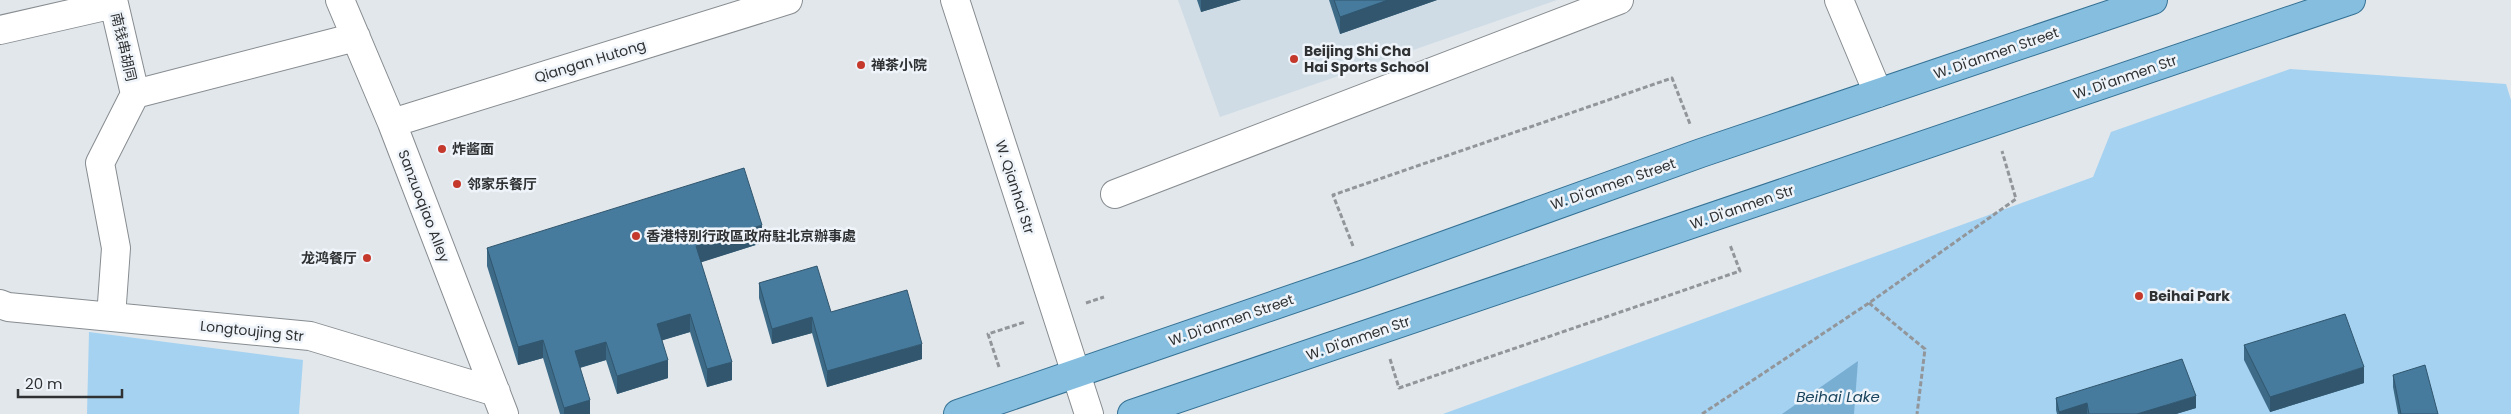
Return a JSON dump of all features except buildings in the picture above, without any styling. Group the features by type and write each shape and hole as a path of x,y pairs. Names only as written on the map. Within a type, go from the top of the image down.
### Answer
{"main road":[{"name":"W. Di'anmen Street","path":"958,414 1365,274 1701,153 2153,0"},
{"name":"W. Di'anmen Str","path":"1132,414 2352,0"}],"street":[{"name":"Sanzuoqiao Alley","path":"340,0 392,122 500,403"},
{"name":"Qiangan Hutong","path":"392,122 788,0"},
{"name":"W. Qianhai Str","path":"955,0 1089,414"},
{"path":"1115,194 1619,0"},
{"path":"1839,0 1878,93"},
{"name":"南钱串胡同","path":"0,30 114,4 135,94 100,163 116,248 111,317"},
{"path":"135,94 356,38"},
{"name":"Longtoujing Str","path":"0,304 8,307 310,336 500,403"}],"path":[{"path":"1365,274 1333,195 1672,78 1701,153"},
{"path":"1702,414 1869,303 2016,198 1993,122"},
{"path":"1399,388 1740,271"},
{"path":"1009,397 988,334 1104,297"},
{"path":"1869,303 1926,349 1917,414"}],"shaded area":[{"name":"Beijing Shi Cha Hai Sports School","path":"1178,0 1557,0 1220,117"},
{"name":"Beihai Park","path":"2290,69 2506,84 2511,100 2511,414 1443,414 2093,177 2111,132"},
{"path":"89,332 303,360 299,414 87,414"}],"water":[{"name":"Beihai Lake","path":"1858,361 1854,414 1782,414"}],"place":[{"name":"Beijing Shi Cha Hai Sports School","path":"1294,59"},
{"name":"禅茶小院","path":"861,65"},
{"name":"炸酱面","path":"442,149"},
{"name":"邻家乐餐厅","path":"457,184"},
{"name":"香港特別行政區政府駐北京辦事處","path":"636,236"},
{"name":"龙鸿餐厅","path":"367,258"},
{"name":"Beihai Park","path":"2139,296"}]}
